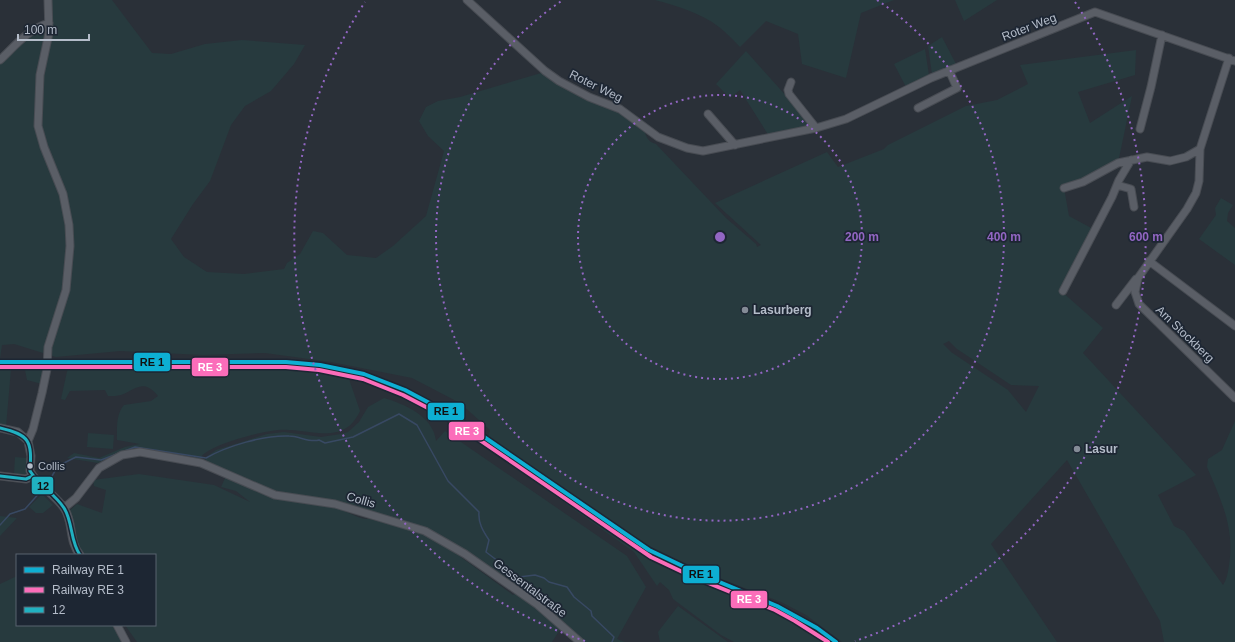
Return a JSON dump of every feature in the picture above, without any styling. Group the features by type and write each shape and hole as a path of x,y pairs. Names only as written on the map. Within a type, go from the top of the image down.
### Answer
{"street":[{"path":"48,0 49,33 40,75 38,126 44,147 63,194 69,225 70,246 66,290 48,347 45,381 33,429 28,441 31,456 30,471 32,476 64,508 68,517 72,541 79,554"},
{"name":"Roter Weg","path":"467,0 554,78 589,97 620,109 658,136 687,148 703,151 816,128 846,119 950,70 1095,12 1232,60"},
{"path":"0,60 26,34 38,26 49,23"},
{"path":"1140,129 1152,87 1162,35"},
{"name":"Am Stockberg","path":"1116,305 1138,278 1187,209 1196,193 1199,181 1200,149 1232,60"},
{"path":"918,108 957,88 950,70"},
{"path":"791,82 788,90 789,94 816,128"},
{"path":"708,114 735,144"},
{"path":"1064,188 1083,182 1118,163 1148,157 1170,161 1186,157 1200,149"},
{"path":"1063,291 1131,160"},
{"path":"1117,185 1131,189 1134,207"},
{"path":"1149,261 1235,326"},
{"name":"Am Stockberg","path":"1138,278 1135,292 1139,304 1235,398"},
{"path":"0,428 18,432 28,441"},
{"name":"Collis","path":"64,508 76,498 99,468 122,455 140,452 201,463 275,495 335,504 404,524 425,531 465,554"},
{"path":"0,476 26,479 32,476"},
{"name":"Gessentalstraße","path":"465,554 538,605 580,642"},
{"path":"118,626 126,642"}],"green space":[{"path":"48,0 112,0 152,53 171,54 205,44 242,40 305,45 294,64 271,91 245,106 231,125 210,181 193,204 171,239 184,257 207,272 244,274 284,269 287,263 300,254 313,231 323,233 347,255 376,258 393,246 426,216 444,151 428,136 419,121 426,107 438,101 460,97 541,73 545,72 619,111 644,129 649,140 656,144 726,218 756,244 757,247 761,245 715,203 827,152 838,167 884,149 888,145 966,106 997,100 1028,84 1020,65 1136,50 1135,75 1078,92 1090,123 1132,96 1118,163 1064,188 1069,216 1093,229 1061,291 1103,328 1083,353 1196,475 1158,495 1174,526 1184,531 1223,585 1229,568 1230,539 1226,514 1207,467 1208,459 1222,450 1235,421 1235,642 1164,642 1160,621 1067,460 991,544 1057,642 842,642 806,615 781,602 690,567 643,543 488,437 490,430 460,403 412,378 331,362 265,353 203,355 120,351 56,357 14,344 2,345 0,359 0,60 27,34 49,23","holes":["949,341 957,349 1011,385 1039,386 1026,412 1008,390 951,352 943,344"]},
{"path":"655,0 894,0 861,13 846,78 802,64 798,34 766,21 740,47 722,29 712,22 680,7"},
{"path":"955,0 997,0 964,21"},
{"path":"942,37 956,64 932,74 928,46"},
{"path":"925,49 929,75 906,87 894,64"},
{"path":"746,51 813,126 769,136 740,90 730,98 716,84"},
{"path":"1221,198 1233,205 1228,213 1227,221 1235,228 1235,265 1199,239 1216,215 1215,208"},
{"path":"298,364 339,371 373,380 369,382 350,376 349,379 360,411 353,422 344,429 335,432 324,433 278,430 260,433 223,444 204,454 200,459 139,449 125,451 98,463 67,458 74,453 99,458 125,447 140,444 117,440 118,421 121,409 124,405 151,401 158,396 148,387 140,386 121,395 115,396 108,396 105,390 70,391 65,400 61,399 68,367 51,368 52,365"},
{"path":"0,365 43,365 45,373 42,384 27,380 25,370 11,369 6,427 0,425"},
{"path":"389,385 433,406 469,428 661,563 670,565 775,607 814,628 832,642 734,642 721,635 673,599 669,590 660,582 657,586 634,552 460,429 429,410 391,392 388,389"},
{"path":"384,398 409,408 424,418 430,425 436,441 445,431 627,556 646,587 617,639 625,642 585,642 545,606 427,528 340,502 294,495 262,487 205,460 216,450 267,434 284,432 321,437 348,432 359,422 368,407"},
{"path":"88,433 114,435 113,449 87,447"},
{"path":"15,457 27,458 26,474 14,474"},
{"path":"139,474 214,485 250,502 236,491 221,487 226,476 268,495 282,499 336,508 357,517 370,519 417,532 440,542 513,595 515,594 537,608 561,628 552,642 137,642 126,626 156,626 156,554 84,554 74,540 69,511 77,504 102,513 106,490 94,486 93,480"},
{"path":"42,494 53,505 43,513 36,513 29,507"},
{"path":"0,516 17,518 0,536"},
{"path":"16,576 16,626 118,626 126,642 0,642 0,584"},
{"path":"678,606 728,642 660,642 658,632"}],"waterway":[{"path":"46,486 58,466 76,457 101,460 135,447 206,458 224,449 246,442 279,436 293,436 312,441 319,440 325,443 353,437 399,414 417,425 448,481 479,512 480,523 489,540 486,552 519,577 535,575 544,578 549,582 567,587 574,597 591,611 592,616 614,637 612,642"},
{"path":"0,525 10,514 25,509 42,490"}],"transit line":[{"path":"0,362 286,362 320,365 364,374 405,390 452,415 649,550 693,571 777,606 817,628 836,642"},
{"path":"0,367 286,367 319,370 363,379 403,395 449,419 651,557 691,576 775,610 828,642"},
{"name":"12","path":"0,428 18,433 27,441 31,461 30,471 56,498 67,513 75,544 79,554"},
{"name":"12","path":"0,476 26,479 33,476"}],"place":[{"name":"Lasurberg","path":"745,310"},
{"name":"Lasur","path":"1077,449"},
{"name":"Collis","path":"30,466"}]}
